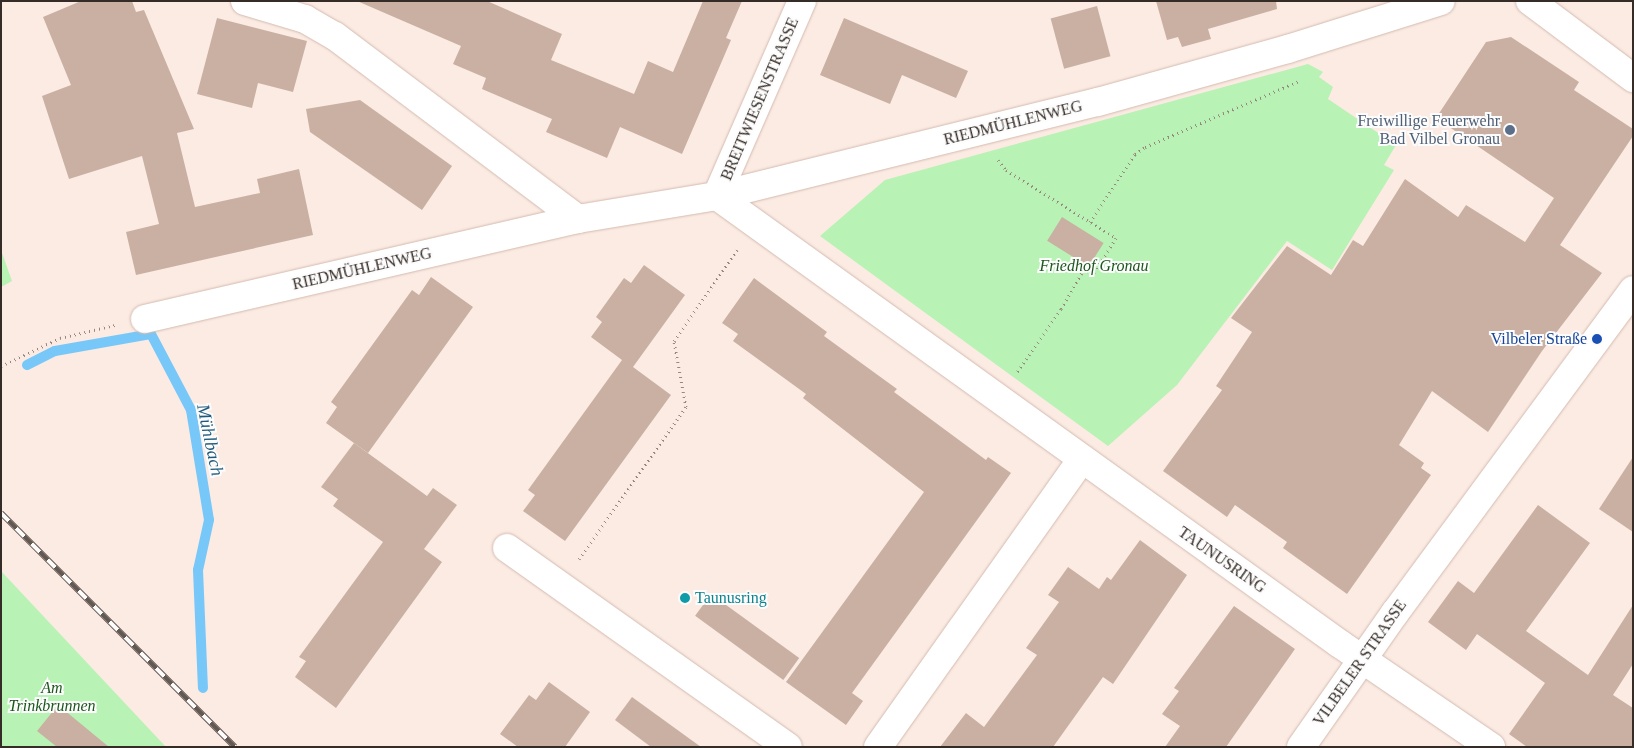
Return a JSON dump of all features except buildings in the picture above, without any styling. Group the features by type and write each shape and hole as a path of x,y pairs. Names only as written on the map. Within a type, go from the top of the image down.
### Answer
{"street":[{"name":"BREITWIESENSTRASSE","path":"718,196 802,1"},
{"name":"RIEDMÜHLENWEG","path":"145,319 578,219 718,196 986,130 1288,49 1441,1"},
{"path":"1530,1 1633,78"},
{"path":"250,2 305,19 335,36 578,219"},
{"name":"TAUNUSRING","path":"718,196 1081,460 1362,660 1491,747"},
{"name":"VILBELER STRASSE","path":"1301,747 1362,660 1633,290"},
{"path":"878,747 1081,460"},
{"path":"507,548 788,747"}],"path":[{"path":"1090,222 1135,154 1145,147 1299,82 1288,49"},
{"path":"986,130 997,159 1006,170 1116,238 1094,274 1084,268 1061,309 997,400"},
{"path":"560,586 686,407 674,340 734,254"},
{"path":"1,366 60,338 145,319"}],"green space":[{"name":"Friedhof Gronau","path":"1308,64 1323,72 1319,77 1333,87 1328,99 1396,145 1384,165 1394,170 1332,270 1287,241 1177,385 1108,446 820,236 885,180"},
{"path":"1,250 12,281 1,287"},
{"name":"Am Trinkbrunnen","path":"1,571 166,747 1,747"}],"waterway":[{"name":"Mühlbach","path":"27,365 55,351 151,334 191,410 209,520 198,570 203,688"}],"railway":[{"path":"1,513 235,747"}],"place":[{"name":"Freiwillige Feuerwehr Bad Vilbel Gronau","path":"1510,130"},
{"name":"Vilbeler Straße","path":"1597,339"},
{"name":"Taunusring","path":"685,598"}]}
